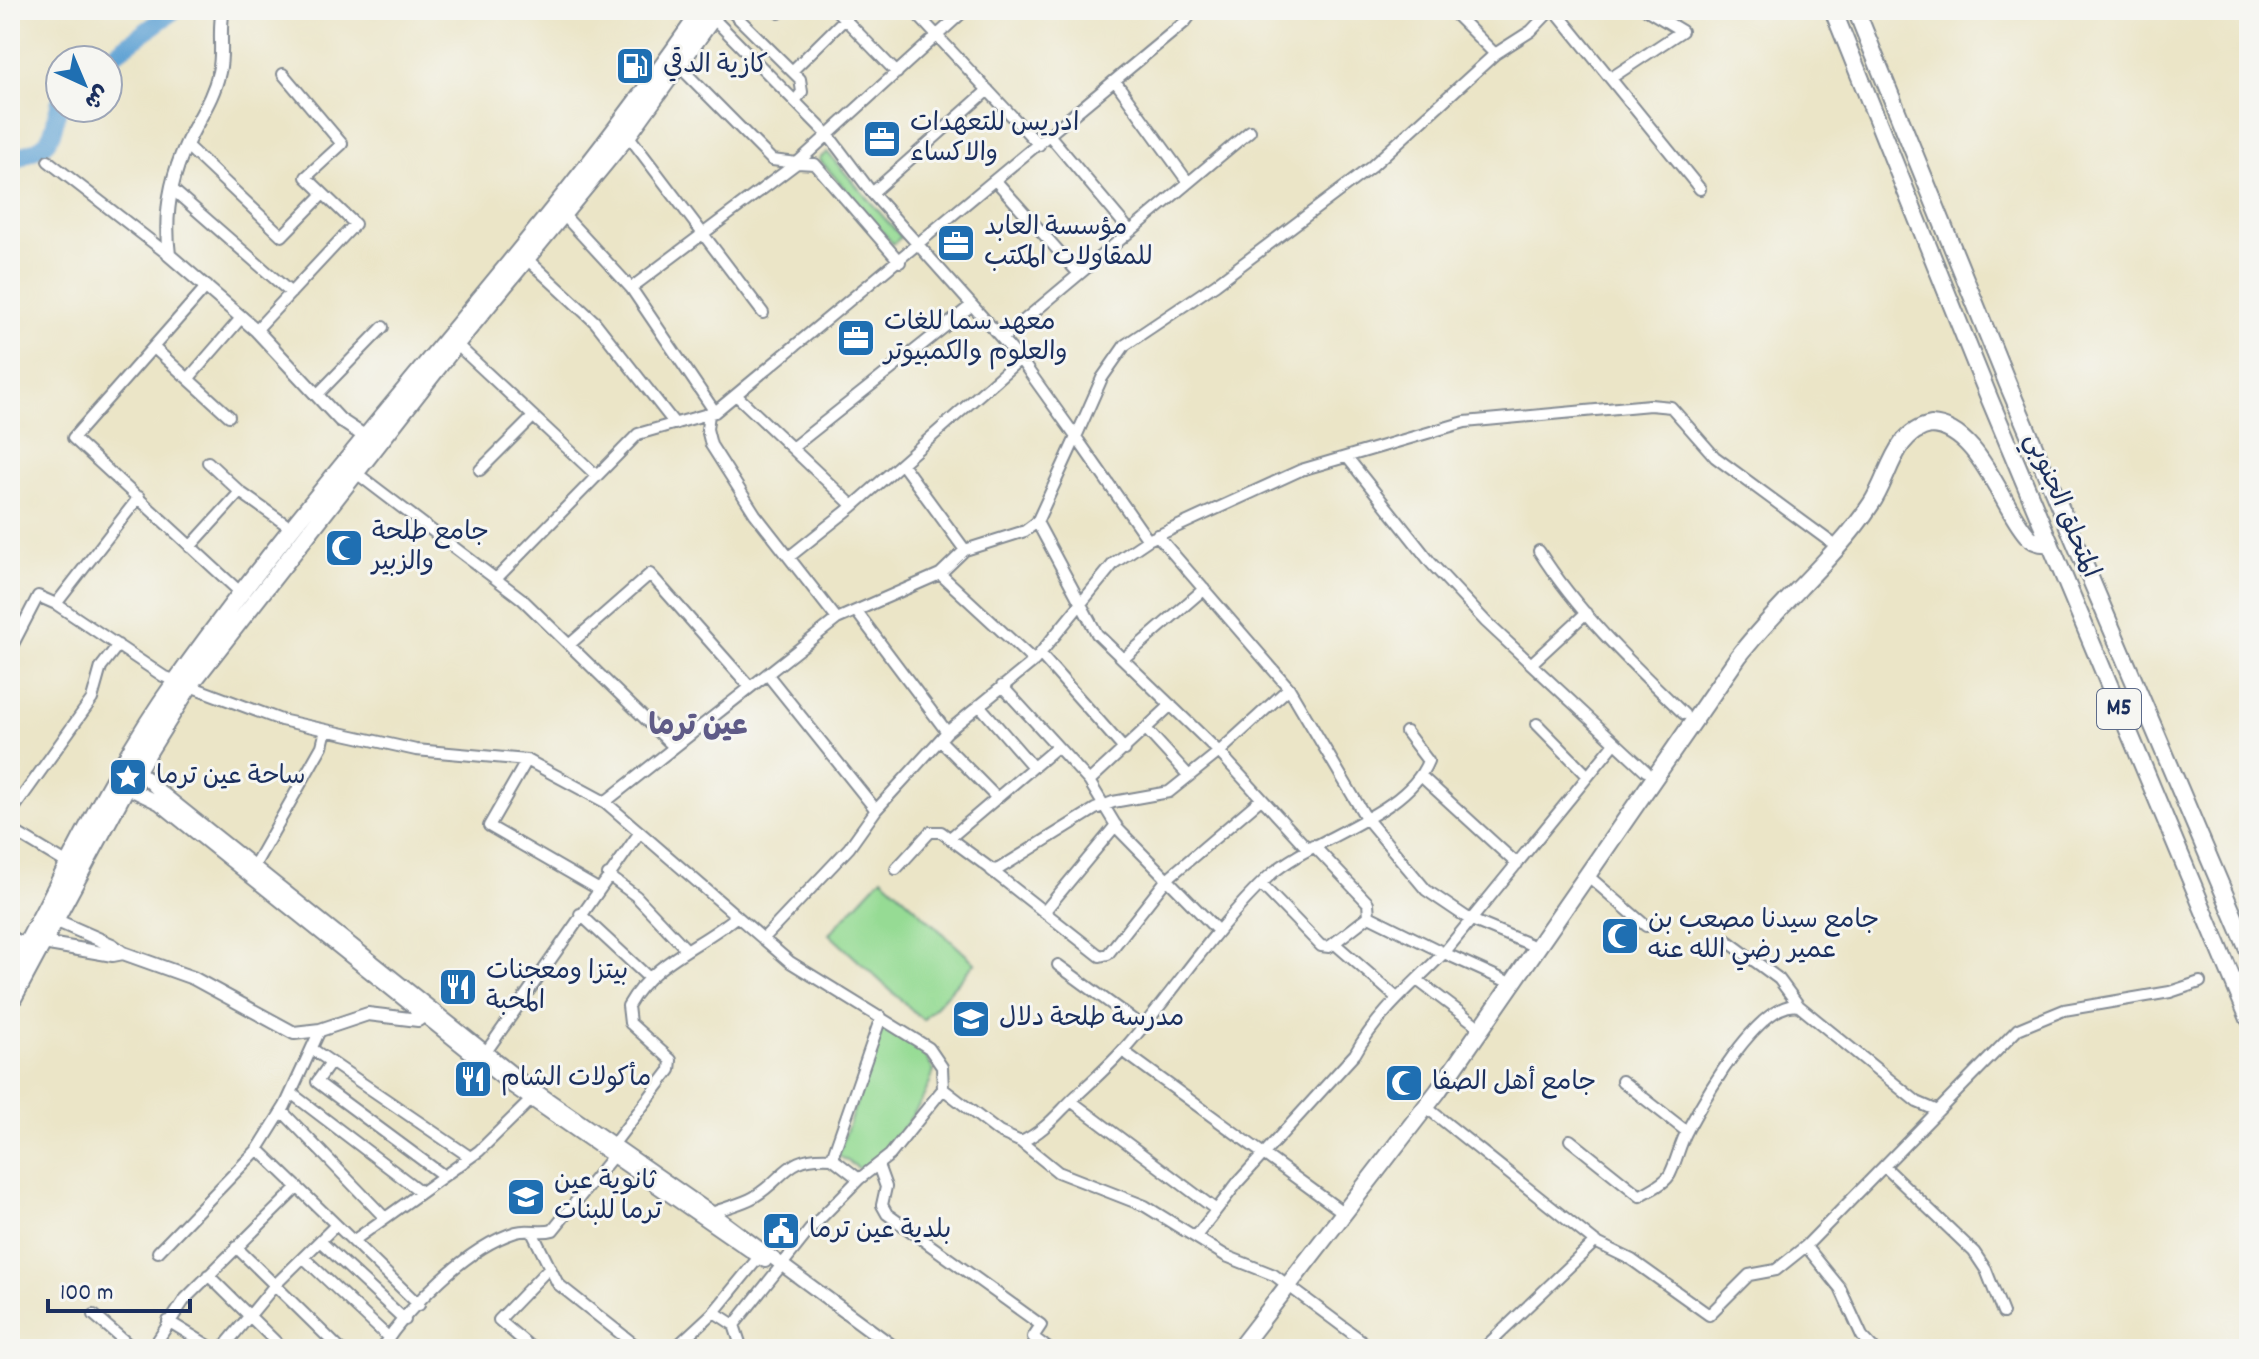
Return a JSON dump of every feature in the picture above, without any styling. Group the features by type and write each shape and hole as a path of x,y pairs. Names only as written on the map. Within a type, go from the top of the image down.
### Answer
{"main road":[{"name":"المتحلق الجنوبي","path":"1833,10 1990,400 2249,1019"},
{"name":"المتحلق الجنوبي","path":"1856,10 2009,387 2249,952"},
{"path":"10,1004 68,864 241,593 291,528 371,439 559,210 710,12"},
{"path":"451,340 527,259 559,210 628,135 674,61"},
{"path":"1229,1349 1340,1210 1474,1023 1684,714 1736,645 1875,499 1901,444 1916,431 1931,425 1948,429 1971,450 1995,481 2028,536 2040,543 2050,543"},
{"path":"182,684 355,472 371,439"},
{"path":"1340,1210 1426,1107 1667,755 1755,634 1833,543"},
{"path":"10,975 55,920 120,782"},
{"path":"1239,1349 1284,1283"}],"street":[{"path":"169,255 167,221 171,188 186,145 210,101 220,69 223,10"},
{"path":"730,10 792,71 802,88 795,101"},
{"path":"836,10 897,73"},
{"path":"792,71 854,10"},
{"path":"913,10 1039,145"},
{"path":"631,288 797,163 965,10"},
{"path":"496,579 638,434 712,413 736,395 1050,136 1185,22 1194,10"},
{"path":"1451,10 1495,54"},
{"path":"605,802 837,619 940,574 965,550 1025,531 1037,522 1102,378 1125,345 1216,284 1371,167 1495,54 1531,31 1553,10 1700,189"},
{"path":"1611,78 1682,31 1647,10"},
{"path":"710,12 829,136 872,193 1003,338 1152,537 1204,589 1289,688 1366,818 1426,890 1469,919 1529,944"},
{"path":"674,61 772,160 815,164 900,262"},
{"path":"256,330 355,224 306,177 342,144 283,74"},
{"path":"1115,81 1188,182"},
{"path":"872,193 988,90"},
{"path":"1003,338 1250,131"},
{"path":"628,135 763,313"},
{"path":"1050,136 1130,231"},
{"path":"186,145 282,236 323,194"},
{"path":"48,161 207,286 256,330 340,420 371,439"},
{"path":"996,181 1079,274"},
{"path":"171,188 291,293"},
{"path":"559,210 631,288 712,413"},
{"path":"527,259 595,322 675,424"},
{"path":"207,286 73,438 241,593"},
{"path":"792,448 972,305"},
{"path":"189,378 242,317"},
{"path":"317,395 383,327"},
{"path":"451,340 597,476"},
{"path":"153,347 229,416"},
{"path":"789,557 902,464 1020,359"},
{"path":"736,395 853,506"},
{"path":"763,939 849,848 876,810 943,736 1037,658 1114,563 1152,537 1301,470 1465,422 1650,405 1671,407 1715,457 1833,543"},
{"path":"712,413 707,429 711,445 755,514 837,619"},
{"path":"480,470 533,417"},
{"path":"1347,457 1431,563 1486,622 1646,771"},
{"path":"208,462 240,492 291,528"},
{"path":"902,464 965,550"},
{"path":"355,472 522,599 674,747"},
{"path":"190,547 240,492"},
{"path":"56,604 139,497"},
{"path":"1037,522 1097,634 1368,903 1369,916"},
{"path":"1539,551 1556,579 1620,653 1684,714"},
{"path":"569,645 650,574 750,687"},
{"path":"940,574 1037,658 1125,750"},
{"path":"1123,659 1204,589"},
{"path":"10,650 38,596 56,604 182,684 281,720 416,750 527,760 605,802 790,962 929,1048 942,1067 943,1089 890,1155 859,1179 812,1227 734,1325"},
{"path":"856,611 943,736 997,798"},
{"path":"1532,663 1586,613"},
{"path":"10,814 92,699 101,667 118,645"},
{"path":"767,674 876,810"},
{"path":"1002,686 1089,781 1106,804 1116,825 1218,931"},
{"path":"991,869 997,870 1057,830 1106,804 1169,792 1219,752 1289,688"},
{"path":"979,705 1033,767"},
{"path":"1089,781 1171,705"},
{"path":"1537,724 1587,775"},
{"path":"1146,729 1189,776"},
{"path":"254,866 322,746 326,730"},
{"path":"1021,1142 1041,1133 1123,1051 1218,931 1261,884 1310,847 1366,818 1421,776 1428,761 1406,732"},
{"path":"1197,1235 1215,1209 1355,1054 1366,1034 1397,998 1444,953 1615,743"},
{"path":"950,838 1057,747"},
{"path":"527,760 489,826 598,889"},
{"path":"130,765 400,991"},
{"path":"1421,776 1517,864"},
{"path":"120,782 159,803 428,1012 759,1257 782,1268"},
{"path":"896,869 930,832 941,832 1100,956 1108,954 1167,879 1261,799"},
{"path":"1044,912 1116,825"},
{"path":"10,829 68,864"},
{"path":"486,1052 640,832"},
{"path":"608,875 636,896 686,949"},
{"path":"1587,875 1646,926"},
{"path":"1261,884 1321,946 1329,947 1369,916"},
{"path":"580,914 649,978"},
{"path":"381,1349 419,1305 476,1250 519,1230 541,1234 563,1221 670,1070 671,1060 627,1016 632,998 649,978 686,949 737,916"},
{"path":"1369,916 1504,980"},
{"path":"55,920 123,953 205,983 284,1030 305,1034 368,1014 418,1020 428,1012"},
{"path":"10,938 113,955 123,953"},
{"path":"1726,940 1779,979 1799,1006 1917,1102 1938,1111"},
{"path":"1334,943 1397,998"},
{"path":"1058,965 1143,1027"},
{"path":"1417,980 1474,1023"},
{"path":"1426,1107 1595,1242 1632,1260 1709,1315 1749,1275 1776,1270 1806,1246 2018,1029 2064,1010 2170,992 2200,982"},
{"path":"1570,1140 1640,1196 1668,1178 1686,1131 1727,1061 1776,1010 1790,1004 1799,1006"},
{"path":"428,1012 531,1100 712,1213 782,1268 896,1349"},
{"path":"832,1158 881,1017"},
{"path":"158,1252 258,1149 282,1111 320,1030"},
{"path":"312,1049 470,1157"},
{"path":"1123,1051 1340,1210"},
{"path":"331,1062 317,1082 444,1176"},
{"path":"1622,1081 1686,1131"},
{"path":"943,1089 999,1132 1021,1142 1058,1172 1145,1206 1197,1235 1226,1256 1284,1283 1373,1349"},
{"path":"291,1093 421,1192"},
{"path":"353,1241 499,1135 531,1100"},
{"path":"1071,1101 1215,1209"},
{"path":"282,1111 385,1218"},
{"path":"258,1149 419,1305"},
{"path":"712,1213 763,1191 793,1163 832,1158 859,1179"},
{"path":"878,1165 886,1187 882,1205 887,1214 1041,1325 1033,1337 1049,1349"},
{"path":"1884,1166 1974,1252 1986,1270 2003,1313"},
{"path":"152,1349 168,1321 208,1275 298,1187"},
{"path":"168,1321 220,1349 251,1317 275,1285 336,1225"},
{"path":"532,1232 558,1284 640,1349"},
{"path":"320,1241 405,1320"},
{"path":"1483,1349 1595,1242"},
{"path":"1806,1246 1840,1288 1862,1336 1874,1349"},
{"path":"236,1247 340,1349"},
{"path":"674,1349 714,1312 759,1257"},
{"path":"304,1258 389,1338"},
{"path":"533,1349 499,1320 549,1268"},
{"path":"208,1275 283,1349"},
{"path":"714,1312 734,1325 742,1349"},
{"path":"94,1315 134,1349"}],"green space":[{"path":"827,152 901,237 893,244 819,159"},
{"path":"882,877 975,963 923,1020 829,934"},
{"path":"883,1027 923,1052 934,1071 922,1100 906,1126 862,1170 838,1155"}],"waterway":[{"path":"124,47 175,10"},
{"path":"10,165 44,145 54,124"}],"place":[{"name":"كازية الدقي","path":"635,66"},
{"name":"ادريس للتعهدات والاكساء","path":"882,139"},
{"name":"مؤسسة العابد للمقاولات المكتب","path":"956,243"},
{"name":"معهد سما للغات والعلوم والكمبيوتر","path":"856,338"},
{"name":"جامع طلحة والزبير","path":"344,548"},
{"name":"ساحة عين ترما","path":"128,777"},
{"name":"جامع سيدنا مصعب بن عمير رضي الله عنه","path":"1620,936"},
{"name":"بيتزا ومعجنات المحبة","path":"458,987"},
{"name":"مدرسة طلحة دلال","path":"971,1019"},
{"name":"مأكولات الشام","path":"473,1079"},
{"name":"جامع أهل الصفا","path":"1404,1083"},
{"name":"ثانوية عين ترما للبنات","path":"526,1197"},
{"name":"بلدية عين ترما","path":"781,1231"}],"district":[{"name":"عين ترما","path":"698,728"}]}
